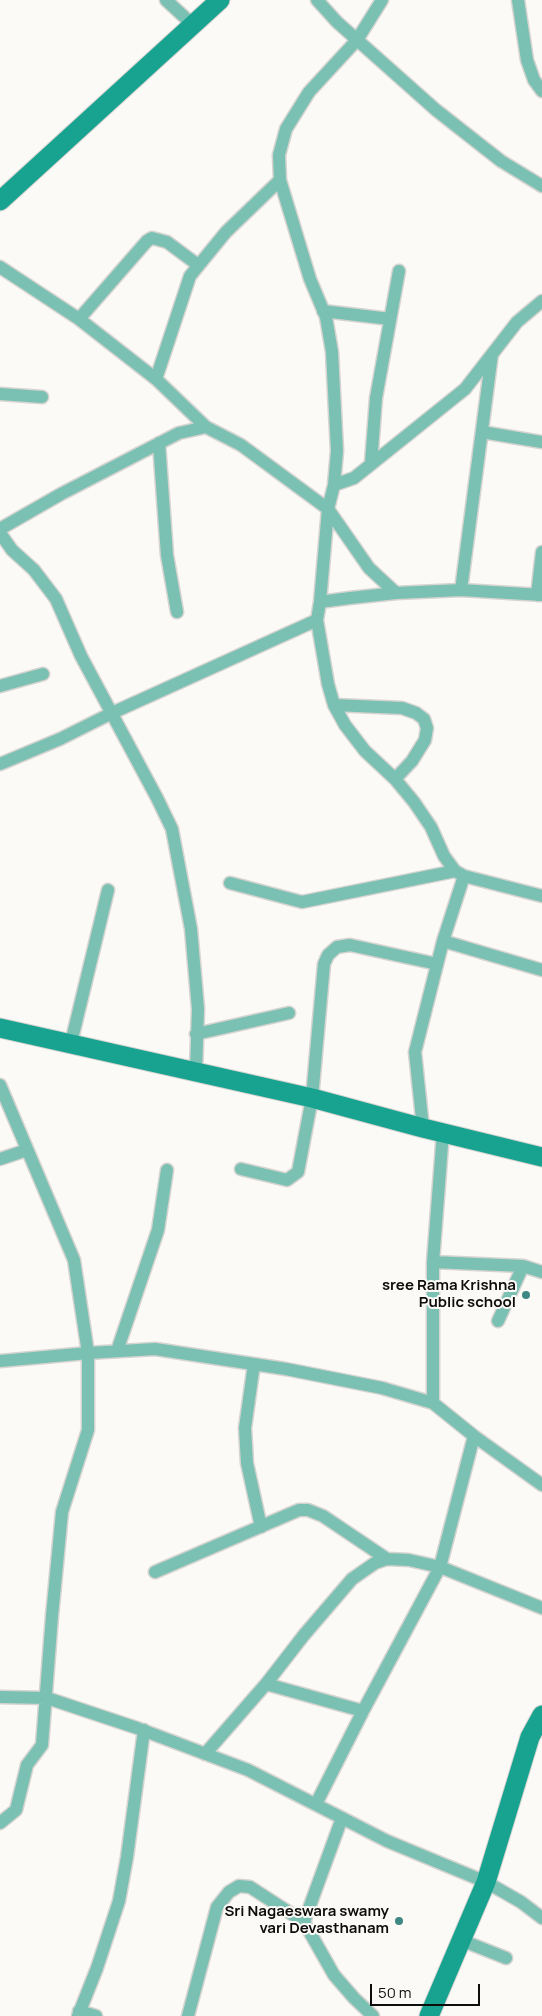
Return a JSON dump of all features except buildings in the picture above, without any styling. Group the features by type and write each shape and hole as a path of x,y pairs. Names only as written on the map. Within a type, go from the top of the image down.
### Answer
{"street":[{"path":"166,0 193,25"},
{"path":"0,201 220,0"},
{"path":"317,0 357,40 436,110 501,161 542,186"},
{"path":"382,0 357,40 309,92 286,129 279,155 280,180 310,279 323,311 332,352 337,450 334,485 328,509 320,602 316,620 328,684 334,705 345,725 365,752 395,779 414,802 431,827 444,856 459,874"},
{"path":"515,0 527,60 534,80 542,91"},
{"path":"156,379 190,276 226,232 280,180"},
{"path":"79,319 147,241 152,238 167,242 198,265"},
{"path":"0,267 79,319 156,379 206,427 241,445 328,509 369,568 396,593"},
{"path":"371,463 376,398 399,271"},
{"path":"334,485 354,478 465,388 516,322 542,301"},
{"path":"323,311 390,319"},
{"path":"460,590 492,354"},
{"path":"0,394 42,397"},
{"path":"0,529 61,494 179,432 206,427"},
{"path":"482,432 542,442"},
{"path":"159,444 167,555 177,612"},
{"path":"0,533 12,550 34,570 56,599 81,656 172,829 191,929 198,1009 196,1072"},
{"path":"320,602 396,593 460,590 540,595 542,552"},
{"path":"0,764 60,739 112,713 316,620"},
{"path":"0,686 42,674"},
{"path":"334,705 402,708 416,713 424,719 427,728 425,740 412,761 395,779"},
{"path":"423,1128 415,1052 459,874"},
{"path":"230,883 302,902 459,874 542,896"},
{"path":"71,1043 108,890"},
{"path":"443,941 542,970"},
{"path":"241,1169 287,1180 298,1172 312,1098 324,964 328,955 337,947 350,945 437,964"},
{"path":"196,1034 289,1013"},
{"path":"0,1028 312,1098 542,1157"},
{"path":"0,1085 74,1260 88,1353 88,1430 62,1512 42,1745 27,1765 16,1810 0,1823"},
{"path":"433,1403 433,1262 443,1132"},
{"path":"0,1159 27,1150"},
{"path":"117,1351 158,1230 167,1170"},
{"path":"433,1262 523,1266 542,1272"},
{"path":"498,1321 523,1266"},
{"path":"0,1361 155,1349 254,1364 382,1388 433,1403 474,1436 542,1484"},
{"path":"254,1364 245,1428 247,1463 261,1526"},
{"path":"316,1804 440,1567 474,1436"},
{"path":"155,1572 298,1510 308,1510 323,1516 386,1559"},
{"path":"205,1754 266,1684 352,1578 374,1563 386,1559 409,1560 440,1567 542,1608"},
{"path":"266,1684 363,1711"},
{"path":"0,1697 47,1698 144,1730 248,1770 387,1841 486,1882 521,1902 542,1918"},
{"path":"429,2016 486,1882 530,1737 542,1715"},
{"path":"96,2016 79,2014 97,1968 119,1900 127,1857 144,1730"},
{"path":"304,1922 342,1818"},
{"path":"188,2016 218,1907 229,1892 239,1886 250,1887 304,1922 334,1975 372,2016"},
{"path":"461,1940 506,1958"}],"place":[{"name":"sree Rama Krishna Public school","path":"526,1295"},
{"name":"Sri Nagaeswara swamy vari Devasthanam","path":"399,1921"}]}
